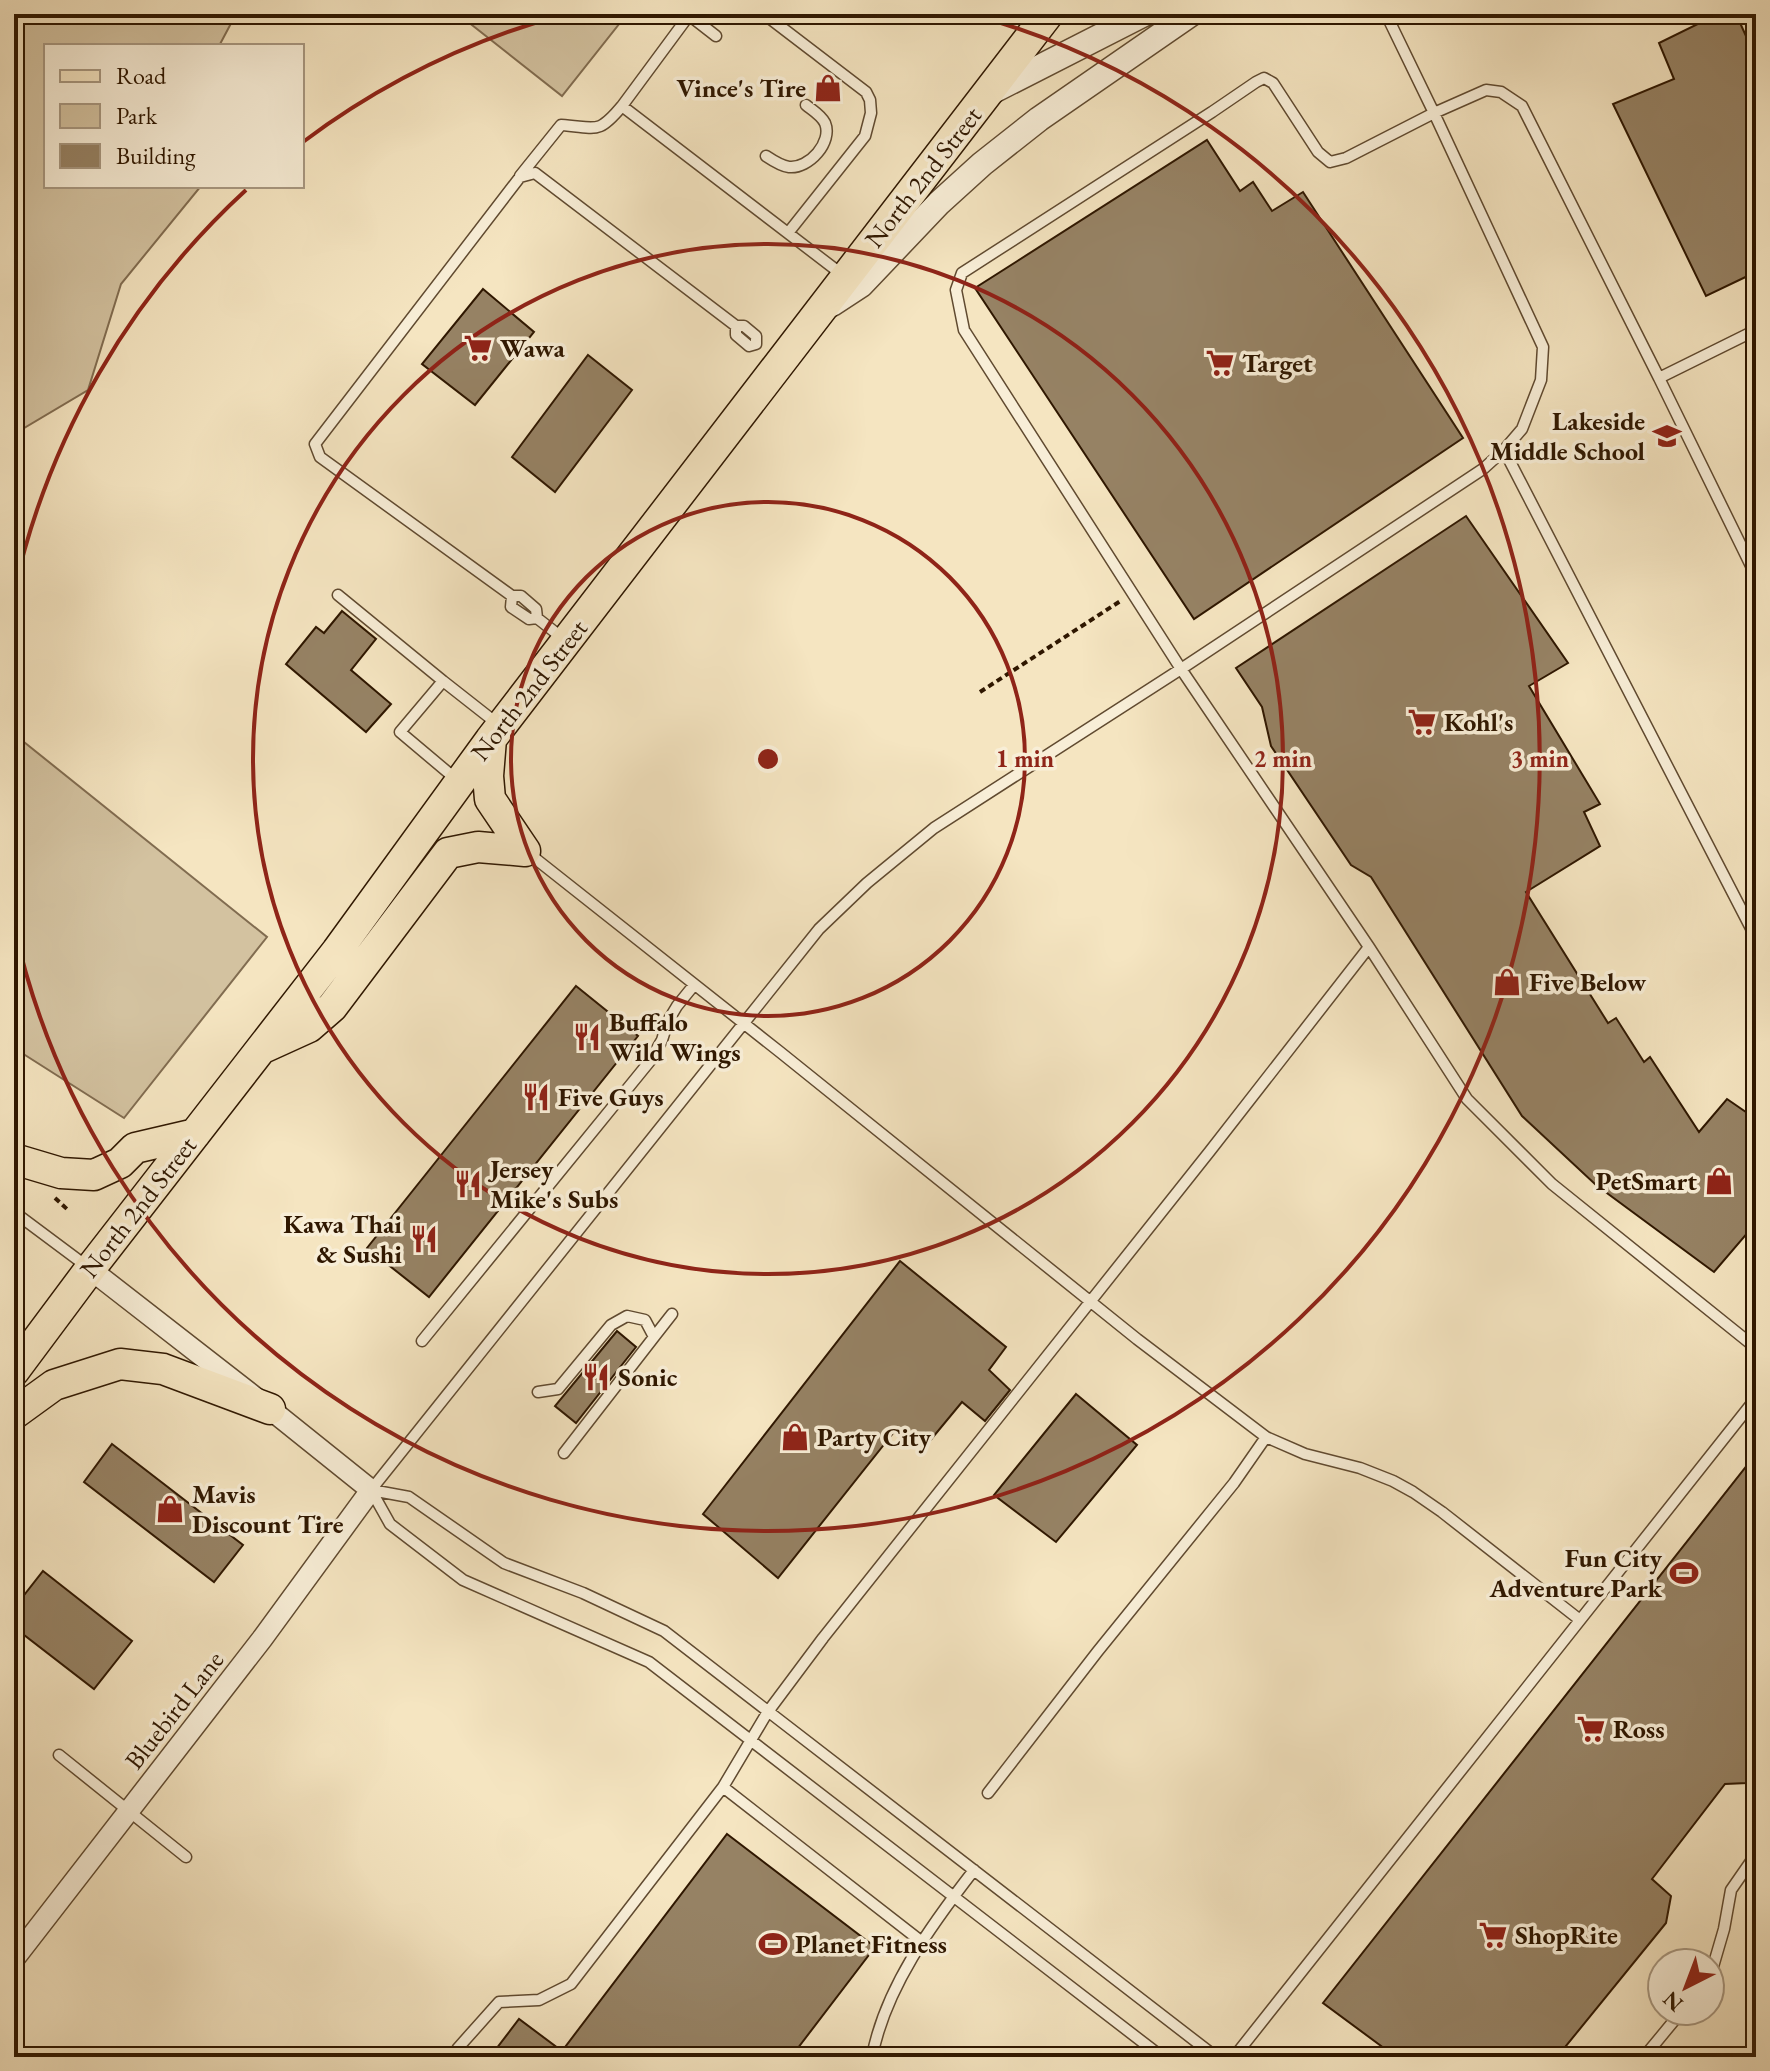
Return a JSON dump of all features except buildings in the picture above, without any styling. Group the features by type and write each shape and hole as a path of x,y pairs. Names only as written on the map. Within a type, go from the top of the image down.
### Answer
{"main road":[{"name":"North 2nd Street","path":"14,1371 337,951 459,781 1048,14"},
{"path":"496,733 488,776 490,799 525,851"},
{"path":"263,1048 309,1027 332,1007 448,853 478,847 525,851"},
{"path":"14,1159 61,1173 94,1175 120,1163 135,1148 195,1134"},
{"path":"14,1414 54,1385 120,1364 163,1369 270,1409"}],"street":[{"path":"986,95 1144,14"},
{"path":"819,311 861,285 939,203 982,164 1039,119 1191,14"},
{"path":"90,1269 371,1490"},
{"name":"Bluebird Lane","path":"14,1959 262,1639 371,1490"}],"lane":[{"path":"566,641 537,618 536,609 521,596 512,596 320,457 315,444 561,125 592,129 608,123 689,14 716,36"},
{"path":"764,14 866,92 870,100 871,113 865,136 788,233"},
{"path":"371,1490 819,929 867,883 934,828 1483,469 1522,429 1541,380 1543,347 1386,14"},
{"path":"1756,576 1522,106 1501,92 1486,90 1346,158 1330,162 1318,152 1273,83 1264,78 962,273 956,290 964,330 1181,669 1369,947 1467,1099 1552,1184 1756,1348"},
{"path":"766,156 788,167 800,166 820,150 826,128 823,120 806,105"},
{"path":"622,106 845,277"},
{"path":"520,177 535,173 736,326"},
{"path":"1659,378 1756,330"},
{"path":"1504,450 1756,938"},
{"path":"338,595 443,681 496,733"},
{"path":"443,681 400,732 459,781"},
{"path":"525,851 1090,1301 1266,1437 1305,1454 1360,1468 1413,1492 1580,1620"},
{"path":"453,2057 499,2002 539,2000 571,1984 723,1787 767,1713 823,1638 1369,947"},
{"path":"422,1341 650,1061 668,1021 694,985"},
{"path":"14,1212 90,1269"},
{"path":"564,1453 672,1314"},
{"path":"538,1392 558,1389 611,1325 627,1316 645,1320 654,1337"},
{"path":"1234,2057 1756,1398"},
{"path":"988,1793 1234,1483 1266,1437"},
{"path":"371,1490 409,1497 504,1563 583,1593 664,1631 1216,2057"},
{"path":"371,1490 390,1524 463,1580 649,1662 1162,2057"},
{"path":"59,1755 186,1857"},
{"path":"723,1787 922,1942"},
{"path":"1719,1947 1731,1890 1756,1854"},
{"path":"872,2057 877,2035 913,1955 974,1870"},
{"path":"1644,2057 1669,2027"}],"path":[{"path":"980,692 1132,593"}],"green space":[{"path":"14,14 236,14 220,44 44,44 44,188 199,188 121,284 88,390 14,434"},
{"path":"458,14 627,14 562,96"},
{"path":"14,734 267,937 124,1118 14,1048"}],"place":[{"name":"Vince's Tire","path":"828,88"},
{"name":"Wawa","path":"478,348"},
{"name":"Target","path":"1220,363"},
{"name":"Lakeside Middle School","path":"1667,436"},
{"name":"Kohl's","path":"1422,722"},
{"name":"Five Below","path":"1507,982"},
{"name":"Buffalo Wild Wings","path":"587,1037"},
{"name":"Five Guys","path":"536,1097"},
{"name":"PetSmart","path":"1719,1181"},
{"name":"Jersey Mike's Subs","path":"468,1184"},
{"name":"Kawa Thai & Sushi","path":"424,1239"},
{"name":"Sonic","path":"596,1377"},
{"name":"Party City","path":"795,1437"},
{"name":"Mavis Discount Tire","path":"170,1509"},
{"name":"Fun City Adventure Park","path":"1684,1573"},
{"name":"Ross","path":"1591,1729"},
{"name":"ShopRite","path":"1493,1935"},
{"name":"Planet Fitness","path":"773,1944"}]}
